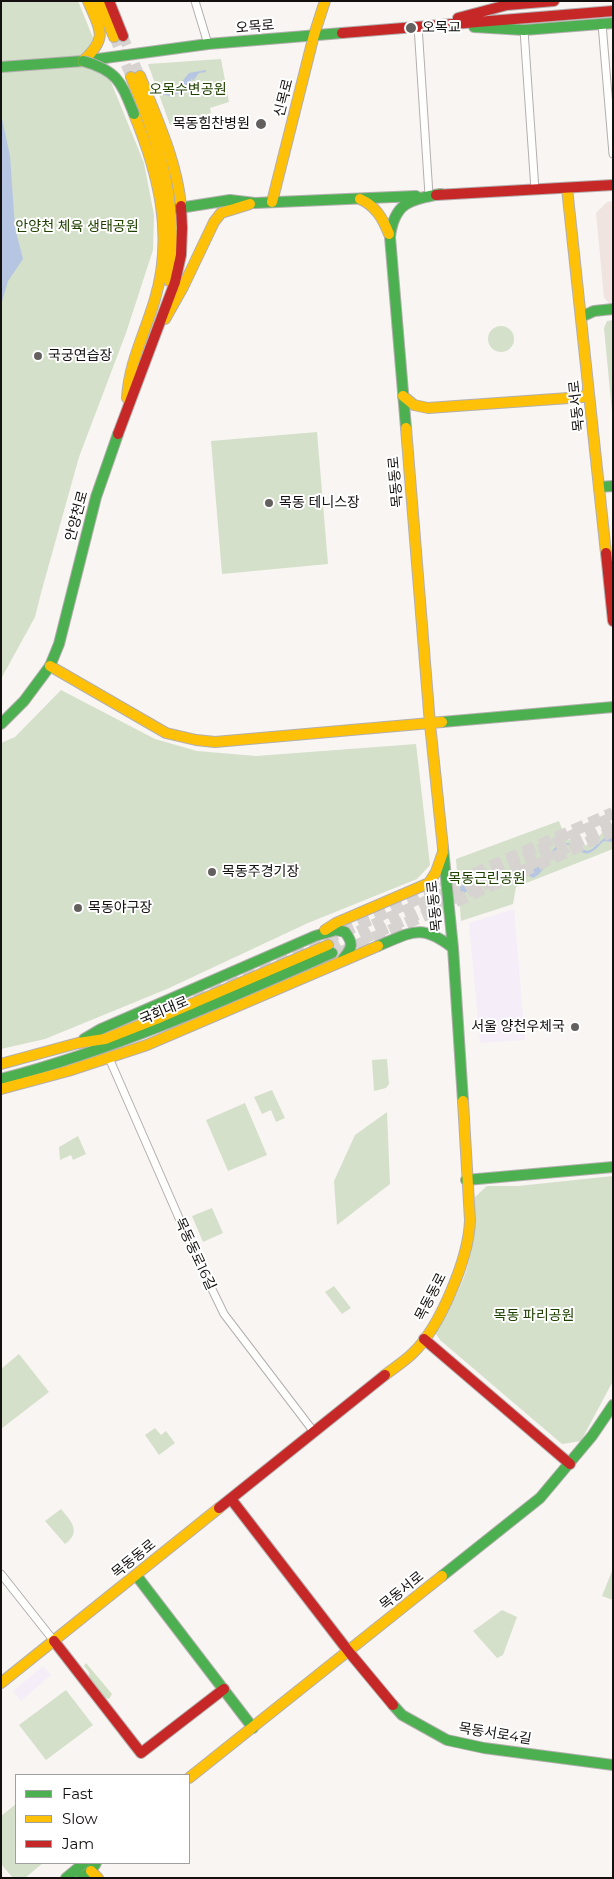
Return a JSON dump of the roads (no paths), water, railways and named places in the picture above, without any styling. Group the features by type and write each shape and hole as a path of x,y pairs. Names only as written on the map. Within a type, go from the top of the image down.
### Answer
{"main road":[{"path":"83,61 99,44 100,38 99,29 88,1"},
{"path":"99,1 119,37 109,1"},
{"name":"신목로","path":"272,202 314,35 325,1"},
{"name":"오목로","path":"436,25 507,3 554,1"},
{"name":"오목로","path":"83,61 208,44 613,11"},
{"name":"오목로","path":"436,25 524,30 607,23"},
{"path":"1,67 83,61 104,68 117,76 148,146 159,183 164,248 155,297 131,368 127,388 127,407"},
{"name":"안양천로","path":"1,724 24,701 50,666 59,644 96,497 127,407 180,266 182,230 177,208 179,184 173,162 135,77"},
{"name":"목동동로","path":"177,208 230,200 272,202 613,185"},
{"name":"목동서로","path":"568,188 613,621"},
{"name":"목동동로","path":"1,1683 413,1353 444,1309 460,1270 470,1228 453,948 430,724 390,237 393,218 399,208 417,198 441,194"},
{"name":"목동동로","path":"356,198 369,203 378,212 390,237"},
{"name":"목동동로","path":"153,336 176,301 217,216 255,202"},
{"path":"581,316 594,311 613,310"},
{"path":"403,396 410,404 428,408 583,397 588,393 588,386"},
{"path":"599,487 613,486"},
{"path":"50,666 166,733 215,742 613,707"},
{"path":"315,936 336,923 428,883 436,872 443,852"},
{"path":"78,1043 101,1029 315,936 336,930 345,932 351,949 346,956 333,965"},
{"path":"1,1089 41,1079 146,1045 406,934 421,930 438,936 453,948"},
{"name":"국회대로","path":"1,1064 78,1043 105,1039 330,949 125,1042 87,1055 1,1079"},
{"path":"466,1180 613,1167"},
{"path":"424,1339 570,1464"},
{"name":"목동서로","path":"190,1777 540,1498 592,1436 613,1405"},
{"name":"목동서로4길","path":"231,1498 349,1652 402,1715 448,1740 484,1748 613,1764"},
{"path":"136,1575 252,1728"},
{"path":"54,1641 141,1753 224,1689"},
{"path":"66,1878 92,1868"},
{"path":"81,1878 92,1868"}],"street":[{"path":"196,1 208,44"},
{"name":"오목로","path":"607,23 613,154"},
{"path":"418,26 429,195"},
{"path":"524,30 536,190"},
{"name":"목동동로16길","path":"109,1058 185,1234 224,1314 314,1432"},
{"path":"1,1574 54,1641"}],"water":[{"path":"206,70 206,72 199,73 193,81 192,78 185,92 183,91 169,98 171,96 160,94 156,88 171,90 179,85 189,73"},
{"path":"1,114 10,156 15,228 23,259 8,281 1,305"},
{"path":"610,833 613,835 613,842 604,841 589,853 583,853 571,845 559,847 537,875 533,878 529,876 530,871 543,864 558,843 569,843 587,851 592,849"},
{"path":"509,876 512,878 512,882 478,886 464,893 460,891 460,886 465,883 472,886 491,879 501,881"}],"tunnel":[{"path":"123,36 140,76"},
{"path":"114,37 131,77"},
{"path":"194,997 613,813"},
{"path":"328,945 613,817"},
{"path":"332,953 613,827"},
{"path":"324,960 613,831"}],"place":[{"name":"오목교","path":"411,28"},
{"name":"목동힘찬병원","path":"261,124"},
{"name":"국궁연습장","path":"38,356"},
{"name":"목동 테니스장","path":"269,503"},
{"name":"목동주경기장","path":"212,872"},
{"name":"목동야구장","path":"78,908"},
{"name":"서울 양천우체국","path":"575,1027"}],"park label":[{"name":"오목수변공원","path":"188,90"},
{"name":"안양천 체육 생태공원","path":"77,227"},
{"name":"목동근린공원","path":"487,879"},
{"name":"목동 파리공원","path":"534,1316"}]}
